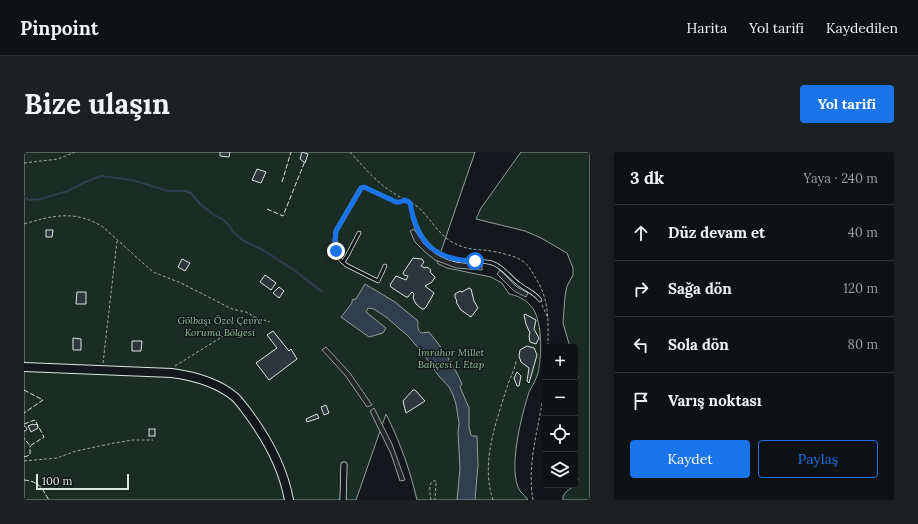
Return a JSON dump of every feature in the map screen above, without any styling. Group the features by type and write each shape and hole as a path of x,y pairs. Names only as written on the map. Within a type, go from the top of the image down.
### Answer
{"street":[{"path":"24,367 189,375 223,389 235,398 264,436 281,472 289,500"},
{"path":"343,500 344,465"}],"lane":[{"path":"361,188 335,234 336,248 346,265 378,281 385,266"},
{"path":"413,217 416,229 423,240 438,253 457,260 485,262 497,265 520,285 535,294 540,300"},
{"path":"343,262 359,233"}],"path":[{"path":"24,163 58,160 75,152"},
{"path":"350,152 378,181 391,192 416,206 426,215 442,234 451,241 466,249 493,251 510,255 524,262 532,271 541,286 547,304 548,344"},
{"path":"361,188 364,187 396,202 405,200"},
{"path":"410,203 413,217"},
{"path":"24,224 55,216 75,216 96,222 153,272 181,283 232,309 246,312 270,322"},
{"path":"102,370 118,241"},
{"path":"540,300 548,320"},
{"path":"169,373 174,367 255,317"},
{"path":"493,500 489,470 490,454 499,415 516,361"},
{"path":"533,500 532,473 534,450 542,401"},
{"path":"24,461 57,458 76,451 114,443 133,440 153,440"},
{"path":"431,500 431,482 436,481 435,500"}],"green space":[{"name":"Gölbaşı Özel Çevre Koruma Bölgesi","path":"24,152 475,152 437,263 447,268 491,277 502,283 509,294 515,295 528,303 537,318 541,347 539,366 537,376 529,392 523,414 515,456 516,482 520,491 528,500 417,500 404,456 386,414 356,500 24,500"},
{"path":"521,152 590,152 590,500 563,500 563,496 566,492 571,488 578,488 578,344 569,344 563,323 565,296 567,286 573,275 573,268 567,253 541,238 525,231 476,219 481,208"}],"shaded area":[{"path":"414,229 424,244 438,255 456,262 482,264 482,270 456,268 435,260 415,242 410,231"},
{"path":"500,270 517,287 528,293 526,297 514,291 497,274"},
{"path":"326,347 350,373 372,405 367,407 345,375 322,350"},
{"path":"374,408 392,444 405,480 400,481 391,454 370,411"}],"water":[{"path":"365,284 395,302 418,321 420,332 429,332 439,344 459,377 462,384 460,387 469,408 469,427 471,435 477,436 478,465 475,500 457,500 460,469 459,423 456,404 449,387 408,336 374,309 368,308 366,312 386,328 383,333 369,337 341,317 352,303 352,300 356,299"}],"building":[{"path":"220,152 230,152 229,157 220,156"},
{"path":"302,152 308,154 305,163 300,159"},
{"path":"257,169 266,172 261,183 252,180"},
{"path":"46,230 53,230 52,237 46,237"},
{"path":"413,258 422,259 424,262 421,266 425,268 427,267 431,270 430,272 435,277 432,282 425,286 434,293 424,309 416,304 413,298 414,294 412,292 408,297 406,297 390,285 396,276 406,280 408,276 404,275 403,273"},
{"path":"182,259 190,263 185,271 178,267"},
{"path":"265,275 276,283 271,290 260,282"},
{"path":"279,287 284,291 279,298 273,293"},
{"path":"469,288 471,289 474,301 478,308 471,317 461,310 455,297 455,294"},
{"path":"77,292 86,292 86,304 76,304"},
{"path":"525,314 536,320 534,329 539,338 536,344 530,342 530,333 526,324"},
{"path":"273,331 289,351 291,349 297,359 269,380 256,363 277,348 267,335"},
{"path":"73,338 81,339 81,350 73,350"},
{"path":"132,341 142,341 141,351 132,351"},
{"path":"527,346 534,348 537,355 529,383 527,381 529,368 521,362 519,356 520,350"},
{"path":"517,372 521,376 519,386 517,386 514,378"},
{"path":"413,390 415,390 425,401 406,413 403,401"},
{"path":"326,405 329,413 324,415 321,407"},
{"path":"317,414 319,418 307,422 306,419"},
{"path":"37,424 38,428 31,432 28,426"},
{"path":"149,429 155,429 155,436 149,436"}],"waterway":[{"path":"24,197 29,200 40,199 68,191 101,176 132,180 168,191 185,191 191,193 200,204 214,215 222,219 229,225 233,232 244,241 263,250 294,270 321,291"}],"fence":[{"path":"282,182 291,152"},
{"path":"267,209 283,216 305,161"},
{"path":"24,390 43,400 24,413"},
{"path":"24,424 35,420 44,437 30,446 24,438"},
{"path":"24,457 30,455 30,446"},
{"path":"24,480 34,482 40,486 49,500"}],"route":[{"path":"336,251 336,231 361,188 364,187 396,202 405,200 410,203 416,229 419,235 426,244 438,253 452,259 475,261"}],"park label":[{"name":"İmrahor Millet Bahçesi 1. Etap","path":"451,358"}]}
